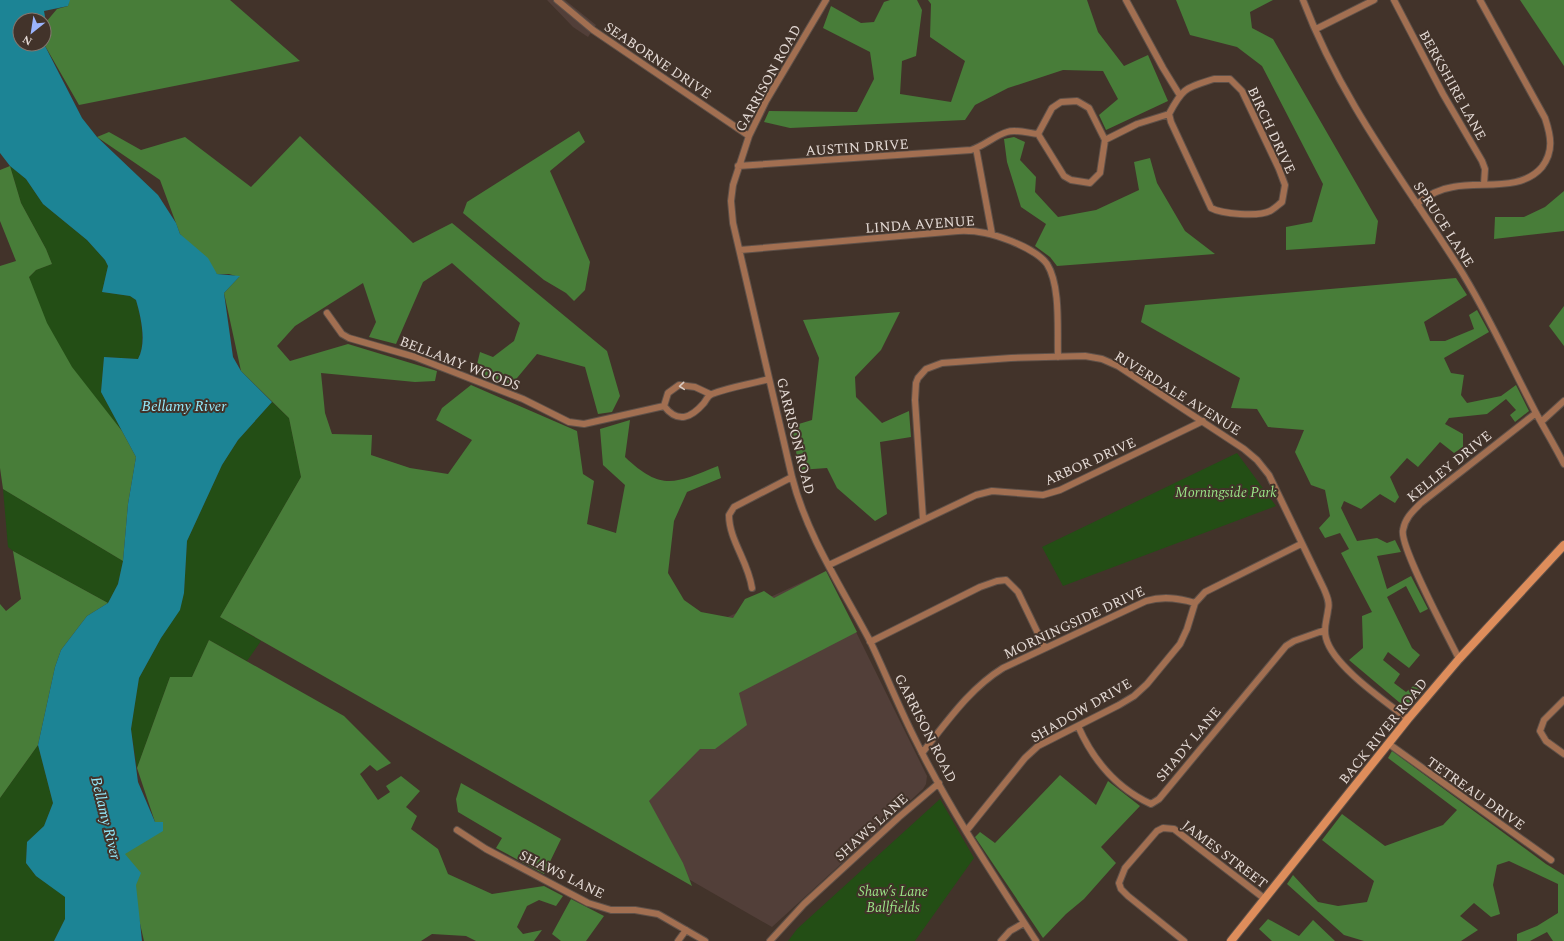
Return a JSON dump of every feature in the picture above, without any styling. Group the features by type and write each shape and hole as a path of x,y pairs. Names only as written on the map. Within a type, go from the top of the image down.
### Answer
{"street":[{"name":"SEABORNE DRIVE","path":"557,0 593,30 748,136"},
{"name":"GARRISON ROAD","path":"826,0 766,101 748,136 738,166 731,201 733,223 792,477 802,507 829,565 870,642 922,753 967,830 1036,941"},
{"path":"1105,140 1137,124 1169,114 1179,94 1126,0"},
{"name":"SPRUCE LANE","path":"1303,0 1327,57 1351,103 1476,296 1564,464"},
{"path":"1316,29 1374,0"},
{"name":"BERKSHIRE LANE","path":"1394,0 1443,94 1482,161 1485,169 1484,184"},
{"path":"1417,204 1427,196 1452,187 1520,182 1536,174 1547,161 1551,143 1551,135 1545,118 1480,0"},
{"name":"BIRCH DRIVE","path":"1169,114 1210,208 1218,212 1252,214 1269,212 1282,202 1284,185 1279,169 1242,91 1230,79 1214,79 1188,87 1179,94"},
{"path":"1077,101 1089,108 1105,140 1100,173 1090,183 1080,183 1064,176 1038,134 1052,108 1061,102 1077,101"},
{"name":"AUSTIN DRIVE","path":"738,166 948,153 976,148 1006,132 1015,131 1038,134"},
{"path":"976,148 992,234"},
{"name":"LINDA AVENUE","path":"740,250 958,231 976,230 992,234 1026,247 1046,263 1053,279 1055,290 1058,357"},
{"name":"BELLAMY WOODS","path":"326,313 342,334 349,338 421,359 523,399 569,422 577,424 593,422 664,406"},
{"name":"RIVERDALE AVENUE","path":"923,519 914,400 916,383 918,378 926,369 942,363 1011,358 1085,356 1102,359 1112,363 1203,421 1244,449 1257,460 1269,475 1301,544"},
{"path":"710,394 696,411 688,417 680,418 673,415 664,406 668,393 679,385 694,387 710,394 769,380"},
{"path":"1541,422 1564,401"},
{"name":"KELLEY DRIVE","path":"1459,659 1412,564 1403,540 1402,531 1409,515 1421,503 1536,413"},
{"name":"ARBOR DRIVE","path":"829,565 976,495 992,491 1043,495 1060,490 1203,421"},
{"path":"752,588 750,574 731,531 729,514 734,506 792,477"},
{"path":"1195,603 1205,592 1220,583 1301,544 1328,601 1325,630 1326,638 1331,650 1344,666 1408,719"},
{"name":"BACK RIVER ROAD","path":"1231,941 1408,719 1459,659 1564,545"},
{"path":"870,642 980,587 997,580 1006,580 1018,592 1045,648"},
{"name":"MORNINGSIDE DRIVE","path":"922,753 964,701 988,677 1045,648 1154,598 1175,598 1195,603"},
{"name":"SHADOW DRIVE","path":"967,830 1025,758 1038,746 1134,696 1180,644 1187,629 1195,603"},
{"name":"SHADY LANE","path":"1078,726 1087,747 1109,775 1135,797 1151,804 1159,799 1286,646 1294,641 1325,630"},
{"path":"1564,700 1544,720 1540,731 1546,741 1564,754"},
{"name":"TETREAU DRIVE","path":"1388,744 1551,860"},
{"name":"SHAWS LANE","path":"770,941 804,904 899,817 939,783"},
{"name":"JAMES STREET","path":"1184,941 1128,896 1121,889 1119,883 1125,868 1157,831 1163,828 1174,829 1265,899"},
{"name":"SHAWS LANE","path":"457,830 486,849 588,903 611,910 647,911 658,914 705,941"},
{"path":"1000,941 1024,923"},
{"path":"678,941 686,930"}],"shaded area":[{"path":"547,0 565,0 596,25 588,37 573,27"},
{"path":"826,571 927,776 926,784 923,789 772,927 483,761 549,701"}],"green space":[{"path":"69,0 230,0 300,61 79,105 49,52 52,52 52,15 57,9 68,6"},
{"path":"890,0 917,0 922,10 916,56 902,61 900,94 951,102 965,61 930,37 931,4 928,0 1087,0 1098,32 1124,66 1148,55 1168,101 1106,130 1099,115 1118,99 1103,71 1063,70 1008,88 975,105 965,120 790,128 764,122 769,111 857,112 874,79 870,52 823,28 831,6 861,23 874,22 884,2"},
{"path":"1176,0 1273,0 1250,12 1252,28 1273,39 1378,221 1375,244 1286,250 1286,227 1312,222 1323,184 1262,66 1237,47 1190,35"},
{"path":"1520,0 1564,0 1564,66"},
{"path":"579,131 585,142 550,171 590,262 585,290 574,301 566,293 544,280 463,213 467,202"},
{"path":"109,132 141,150 185,137 251,187 300,136 413,243 452,223 607,351 620,396 612,412 598,414 585,367 537,354 512,384 475,373 480,352 493,357 514,341 520,323 452,263 423,282 396,344 369,337 376,322 363,283 295,326 277,346 290,361 348,344 437,371 435,381 415,382 321,373 325,413 332,434 372,435 371,455 410,468 448,474 472,440 436,420 442,408 471,385 577,431 583,474 594,481 587,524 616,533 625,485 603,465 600,429 630,420 625,457 649,476 659,480 679,480 691,477 718,466 721,478 687,492 674,521 668,573 684,600 701,612 733,618 745,599 764,591 774,598 826,571 857,632 739,693 747,725 715,749 700,749 649,801 683,863 692,886 220,617 301,477 289,418 241,371 224,293 239,277 229,274 217,274 180,234 160,180 97,137"},
{"path":"1014,137 1025,142 1020,160 1036,177 1035,192 1058,217 1096,210 1139,190 1134,162 1150,158 1157,183 1185,231 1215,254 1057,266 1050,257 1035,246 1046,224 1021,207 1007,162 1004,139"},
{"path":"10,166 26,179 43,204 87,240 105,260 108,266 102,292 130,296 136,300 140,315 142,338 142,346 138,359 104,357 101,392 122,431 72,368 53,336 42,313 29,277 36,270 52,264 46,249 21,203"},
{"path":"10,166 21,203 46,249 52,264 36,270 29,277 47,323 72,367 122,431 136,457 128,504 123,561 3,489 0,468 0,266 16,261 0,221 0,170"},
{"path":"1564,191 1564,231 1494,239 1495,217 1524,217 1545,207"},
{"path":"1456,278 1467,295 1424,322 1430,341 1445,341 1474,329 1469,315 1477,310 1489,332 1444,358 1451,373 1464,375 1461,395 1467,403 1501,396 1516,385 1529,411 1515,422 1510,415 1516,410 1506,399 1487,414 1449,418 1445,424 1463,434 1463,447 1454,453 1440,442 1418,467 1407,458 1390,477 1399,497 1395,503 1380,494 1361,509 1344,501 1341,508 1357,541 1377,538 1387,543 1395,540 1401,552 1377,556 1387,589 1411,576 1428,609 1420,613 1406,586 1387,597 1412,648 1420,655 1409,668 1388,652 1383,660 1400,674 1394,683 1406,692 1418,682 1424,688 1406,708 1349,660 1363,648 1362,616 1372,612 1341,553 1349,549 1340,533 1325,538 1319,528 1330,516 1325,490 1311,485 1295,452 1304,430 1268,427 1257,409 1231,408 1240,378 1141,322 1145,305"},
{"path":"1564,306 1564,346 1549,326"},
{"path":"900,312 881,350 855,377 856,397 882,423 909,411 911,437 880,442 887,514 875,521 837,488 827,468 799,470 792,426 812,420 819,358 803,320"},
{"path":"272,402 289,418 301,477 220,617 261,641 247,661 209,640 192,677 170,677 137,768 131,729 139,678 161,638 180,609 184,593 187,541 222,465 238,440"},
{"name":"Morningside Park","path":"1237,453 1276,506 1063,586 1042,547"},
{"path":"3,489 123,561 118,584 108,603 8,547"},
{"path":"13,551 108,603 87,616 61,650 55,667 38,745 0,798 0,604 6,611 21,599"},
{"path":"209,640 344,716 391,763 377,771 370,765 360,774 378,800 390,792 386,786 401,776 420,791 406,807 417,816 411,829 438,849 448,874 492,894 544,886 563,896 556,906 539,900 527,906 517,927 523,934 542,930 534,941 476,941 466,936 432,934 421,941 144,941 124,854 155,822 137,768 170,677 192,677"},
{"path":"38,745 53,803 44,826 27,842 26,863 36,876 65,896 65,919 54,941 0,941 0,798"},
{"path":"1392,751 1546,864 1564,875 1564,941 1553,941 1547,932 1530,941 1517,941 1517,934 1537,926 1558,913 1558,884 1509,861 1497,865 1493,885 1500,914 1491,917 1474,903 1460,916 1478,930 1461,941 1364,941 1344,935 1287,884 1293,875 1318,902 1338,906 1367,902 1374,881 1322,840 1342,814 1385,846 1443,825 1457,810 1388,758"},
{"path":"1060,775 1096,805 1108,781 1140,806 1101,847 1116,863 1084,899 1066,914 1043,938 975,837 980,832 995,843"},
{"path":"461,783 561,839 544,874 496,848 502,838 458,812 456,799"},
{"name":"Shaw’s Lane Ballfields","path":"940,799 974,858 915,941 788,941 797,929"},
{"path":"571,899 604,916 586,941 561,941 552,934"},
{"path":"1268,919 1299,936 1313,920 1335,941 1272,941 1259,929"}],"water":[{"name":"Bellamy River","path":"0,0 70,0 68,6 44,12 12,12 12,52 48,52 82,118 97,137 158,195 176,223 180,234 208,258 217,274 240,276 224,293 233,357 241,371 272,402 238,440 222,465 187,541 184,593 180,610 161,638 139,678 131,729 138,782 155,822 163,822 163,831 125,854 141,873 136,885 142,941 54,941 65,919 65,897 36,876 26,863 27,842 44,826 53,803 38,745 55,667 61,650 87,616 108,603 118,584 123,561 128,504 136,457 101,392 104,357 138,359 141,353 143,338 140,314 136,300 130,296 102,292 108,266 105,260 87,240 43,204 26,179 10,166 0,153"}]}
